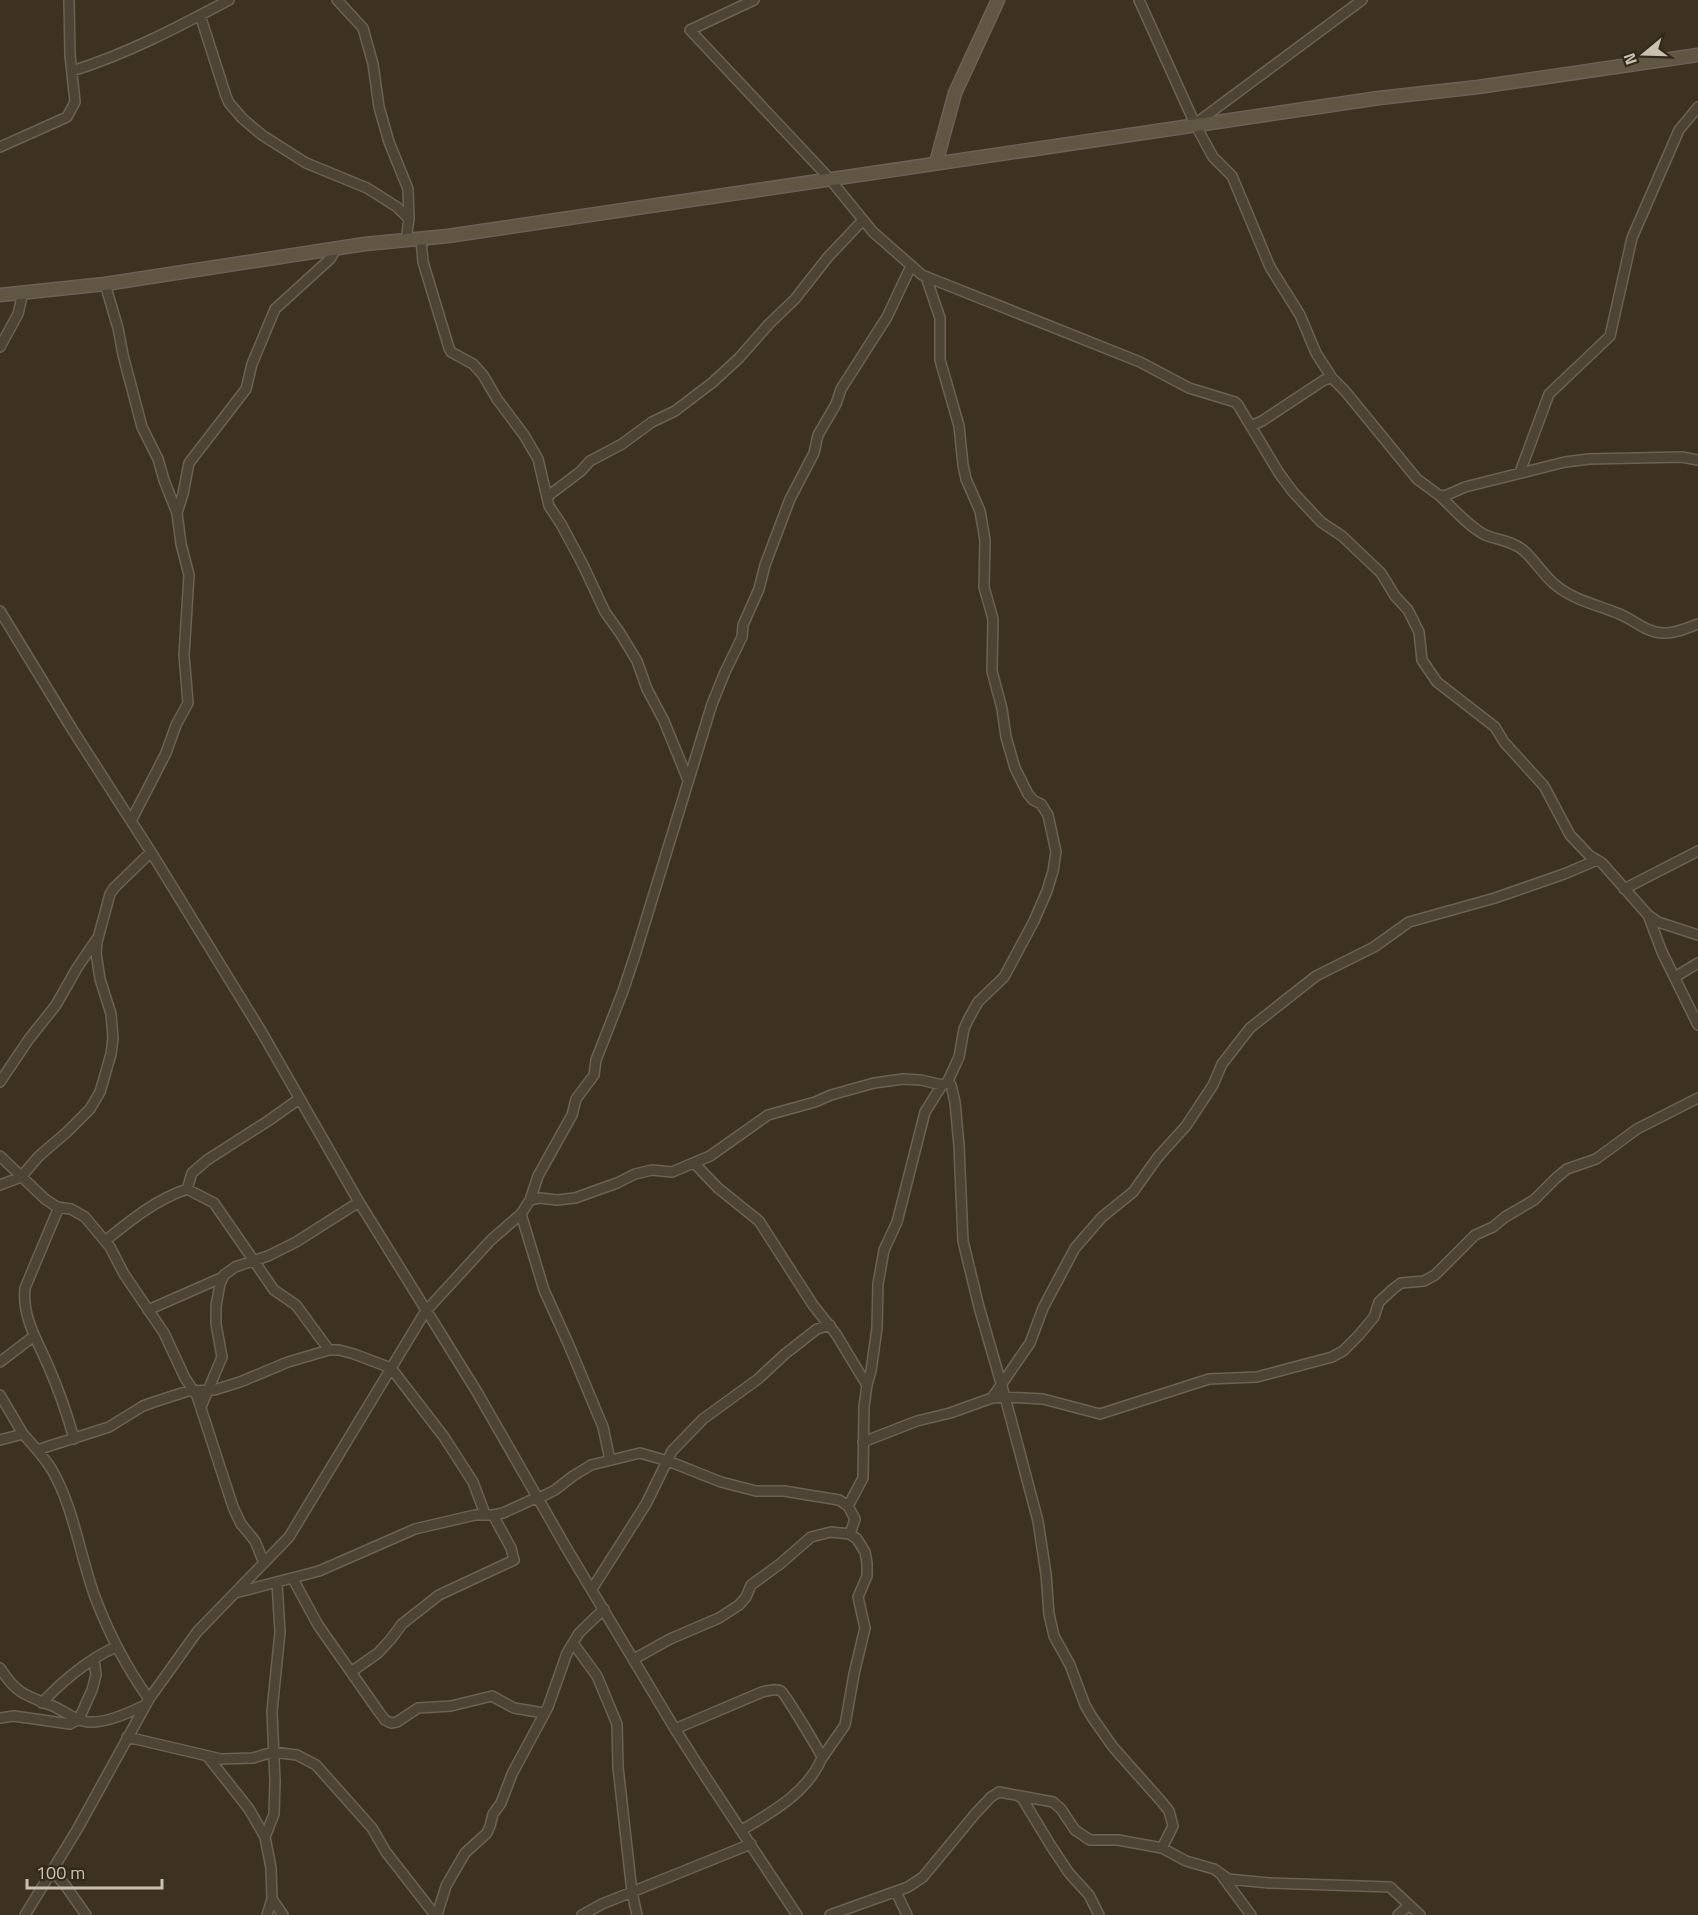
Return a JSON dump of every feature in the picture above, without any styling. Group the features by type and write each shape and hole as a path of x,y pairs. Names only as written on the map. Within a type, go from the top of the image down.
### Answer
{"street":[{"path":"0,147 67,117 75,102 70,55 69,0"},
{"path":"72,71 95,64 155,38 229,0"},
{"path":"337,0 363,28 376,77 379,107 408,189 409,219 406,240"},
{"path":"754,0 690,30 829,178 863,220 911,266 926,277 999,304 1140,362 1196,390 1235,402 1293,492 1322,522 1342,536 1387,582 1395,597 1408,610 1419,632 1422,660 1437,682 1495,727 1504,742 1544,786 1570,836 1597,860 1648,915 1658,922 1698,935"},
{"path":"936,163 955,93 998,0"},
{"path":"1139,0 1195,124 1213,157 1232,176 1270,267 1300,315 1316,353 1332,378 1417,479 1440,496 1476,529 1524,550 1552,582 1566,592 1664,634 1698,624"},
{"path":"1195,124 1362,0"},
{"path":"200,15 226,96 243,119 262,135 306,163 367,188 397,207 409,219"},
{"path":"0,295 105,284 1195,124 1378,98 1478,87 1698,55"},
{"path":"1520,472 1549,394 1610,336 1632,238 1679,130 1698,107"},
{"path":"548,496 591,461 622,444 652,422 675,411 713,382 740,358 769,324 795,299 828,257 863,220"},
{"path":"420,239 423,262 448,348 457,356 473,364 483,375 538,459 549,506 583,565 605,612 637,661 647,690 664,721 688,780"},
{"path":"177,513 189,463 246,389 252,364 275,309 330,259 336,249"},
{"path":"25,1915 78,1828 147,1702 197,1632 289,1537 425,1312 491,1240 521,1214 531,1200 538,1176 572,1115 576,1099 594,1075 596,1060 636,952 712,704 742,637 744,625 790,499 814,453 818,435 836,404 841,389 887,317 911,266"},
{"path":"848,1506 863,1478 867,1385 877,1328 878,1284 884,1250 897,1222 925,1112 959,1057 964,1029 978,1002 1008,972 1034,921 1050,881 1056,852 1048,815 1041,804 1028,794 1015,768 1006,737 1002,709 992,670 993,619 984,587 984,530 980,511 966,479 959,426 940,360 940,318 926,277"},
{"path":"105,284 142,428 158,459 177,513 181,544 189,575 184,655 188,703 176,725 166,753 131,820"},
{"path":"0,347 18,314 22,292"},
{"path":"1251,426 1324,380 1332,378"},
{"path":"1440,496 1520,472 1566,462 1589,459 1682,457 1698,460"},
{"path":"0,611 72,729 152,852 425,1312 477,1392 675,1728 797,1915"},
{"path":"1624,889 1698,851"},
{"path":"0,1185 21,1177 39,1156 90,1108 100,1092 106,1075 113,1038 111,1014 96,953 99,937 110,894 152,852"},
{"path":"992,1398 1030,1343 1043,1308 1075,1248 1097,1222 1133,1192 1158,1157 1186,1126 1213,1085 1222,1065 1250,1028 1316,976 1374,947 1409,922 1496,898 1597,860"},
{"path":"1648,915 1698,1025"},
{"path":"0,1082 28,1039 56,1005 77,968 99,937"},
{"path":"1675,976 1698,963"},
{"path":"531,1200 575,1198 635,1174 652,1170 672,1172 710,1156 768,1115 849,1090 890,1080 911,1079 951,1085 955,1102 964,1249 1038,1521 1049,1614 1054,1636 1070,1665 1092,1717 1113,1747 1169,1811 1173,1826 1162,1848"},
{"path":"105,1241 146,1208 187,1189 192,1173 207,1160 299,1098"},
{"path":"863,1442 917,1421 950,1413 992,1398 1043,1399 1100,1414 1209,1379 1257,1377 1332,1357 1343,1351 1359,1335 1374,1317 1379,1302 1401,1283 1424,1281 1436,1275 1475,1235 1493,1227 1534,1200 1567,1170 1596,1159 1637,1129 1698,1098"},
{"path":"0,1156 45,1200 58,1207 71,1209 85,1217 105,1241 164,1333 192,1391 197,1396 233,1508 241,1524 255,1541 264,1563"},
{"path":"694,1163 718,1188 759,1221 822,1317 830,1325 867,1385"},
{"path":"187,1189 214,1203 274,1290 296,1305 329,1350"},
{"path":"148,1310 223,1277 230,1270 268,1256 296,1242 359,1202"},
{"path":"58,1207 25,1288 23,1302 27,1319 66,1411 74,1439"},
{"path":"521,1214 544,1290 603,1427 610,1460"},
{"path":"201,1407 222,1357 216,1324 216,1306 223,1277"},
{"path":"817,1329 822,1317"},
{"path":"592,1589 646,1504 672,1451 703,1419 758,1379 817,1329 830,1325"},
{"path":"0,1362 34,1336"},
{"path":"37,1450 109,1427 143,1406 192,1391 208,1391 240,1382 288,1362 329,1350 354,1354 391,1368 444,1437 473,1482 489,1515 511,1548 514,1560 439,1595 402,1623 378,1653 351,1672"},
{"path":"0,1395 23,1434 52,1470 64,1495 90,1581 116,1647 147,1702"},
{"path":"0,1440 19,1437 23,1434"},
{"path":"235,1593 320,1571 415,1529 434,1523 503,1513 555,1490 591,1465 640,1453 668,1461 721,1482 756,1491 784,1491 839,1500 848,1506 855,1519 850,1534"},
{"path":"634,1659 670,1639 718,1618 739,1605 752,1586 811,1537 831,1532 850,1534 857,1539 865,1552 867,1563 867,1576 858,1597 864,1628 845,1725 802,1787 778,1808 741,1830"},
{"path":"292,1579 311,1614 385,1720 391,1723 397,1722 418,1708 451,1706 492,1696 514,1708 544,1713"},
{"path":"265,1837 274,1814 272,1711 280,1632 277,1583"},
{"path":"436,1915 446,1886 465,1853 486,1833 516,1765 544,1713 564,1660 573,1643 579,1633 604,1609"},
{"path":"573,1643 597,1676 616,1724 618,1767 632,1892 637,1915"},
{"path":"42,1703 58,1686 102,1653 116,1647"},
{"path":"0,1718 14,1716 70,1724 79,1719 96,1676 94,1659"},
{"path":"0,1668 11,1685 33,1700 50,1705 85,1722 111,1719 147,1702"},
{"path":"675,1728 749,1697 777,1690 787,1698 812,1741 820,1750 822,1758"},
{"path":"127,1737 221,1760 242,1759 273,1752 297,1755 316,1765 372,1828 386,1852 436,1915"},
{"path":"208,1757 249,1809 265,1837 271,1868 272,1899 267,1915"},
{"path":"830,1915 896,1892 923,1877 991,1797 999,1792 1053,1802 1076,1830 1090,1840 1118,1840 1162,1848 1186,1860 1214,1869 1228,1879 1269,1883 1386,1886 1394,1889 1408,1906 1420,1915"},
{"path":"1018,1796 1022,1797 1061,1862 1089,1895 1099,1915"},
{"path":"582,1915 632,1892 751,1844"},
{"path":"52,1871 86,1915"},
{"path":"1221,1875 1251,1915"},
{"path":"896,1892 908,1915"},
{"path":"272,1899 283,1915"},
{"path":"1398,1915 1408,1906"}]}
